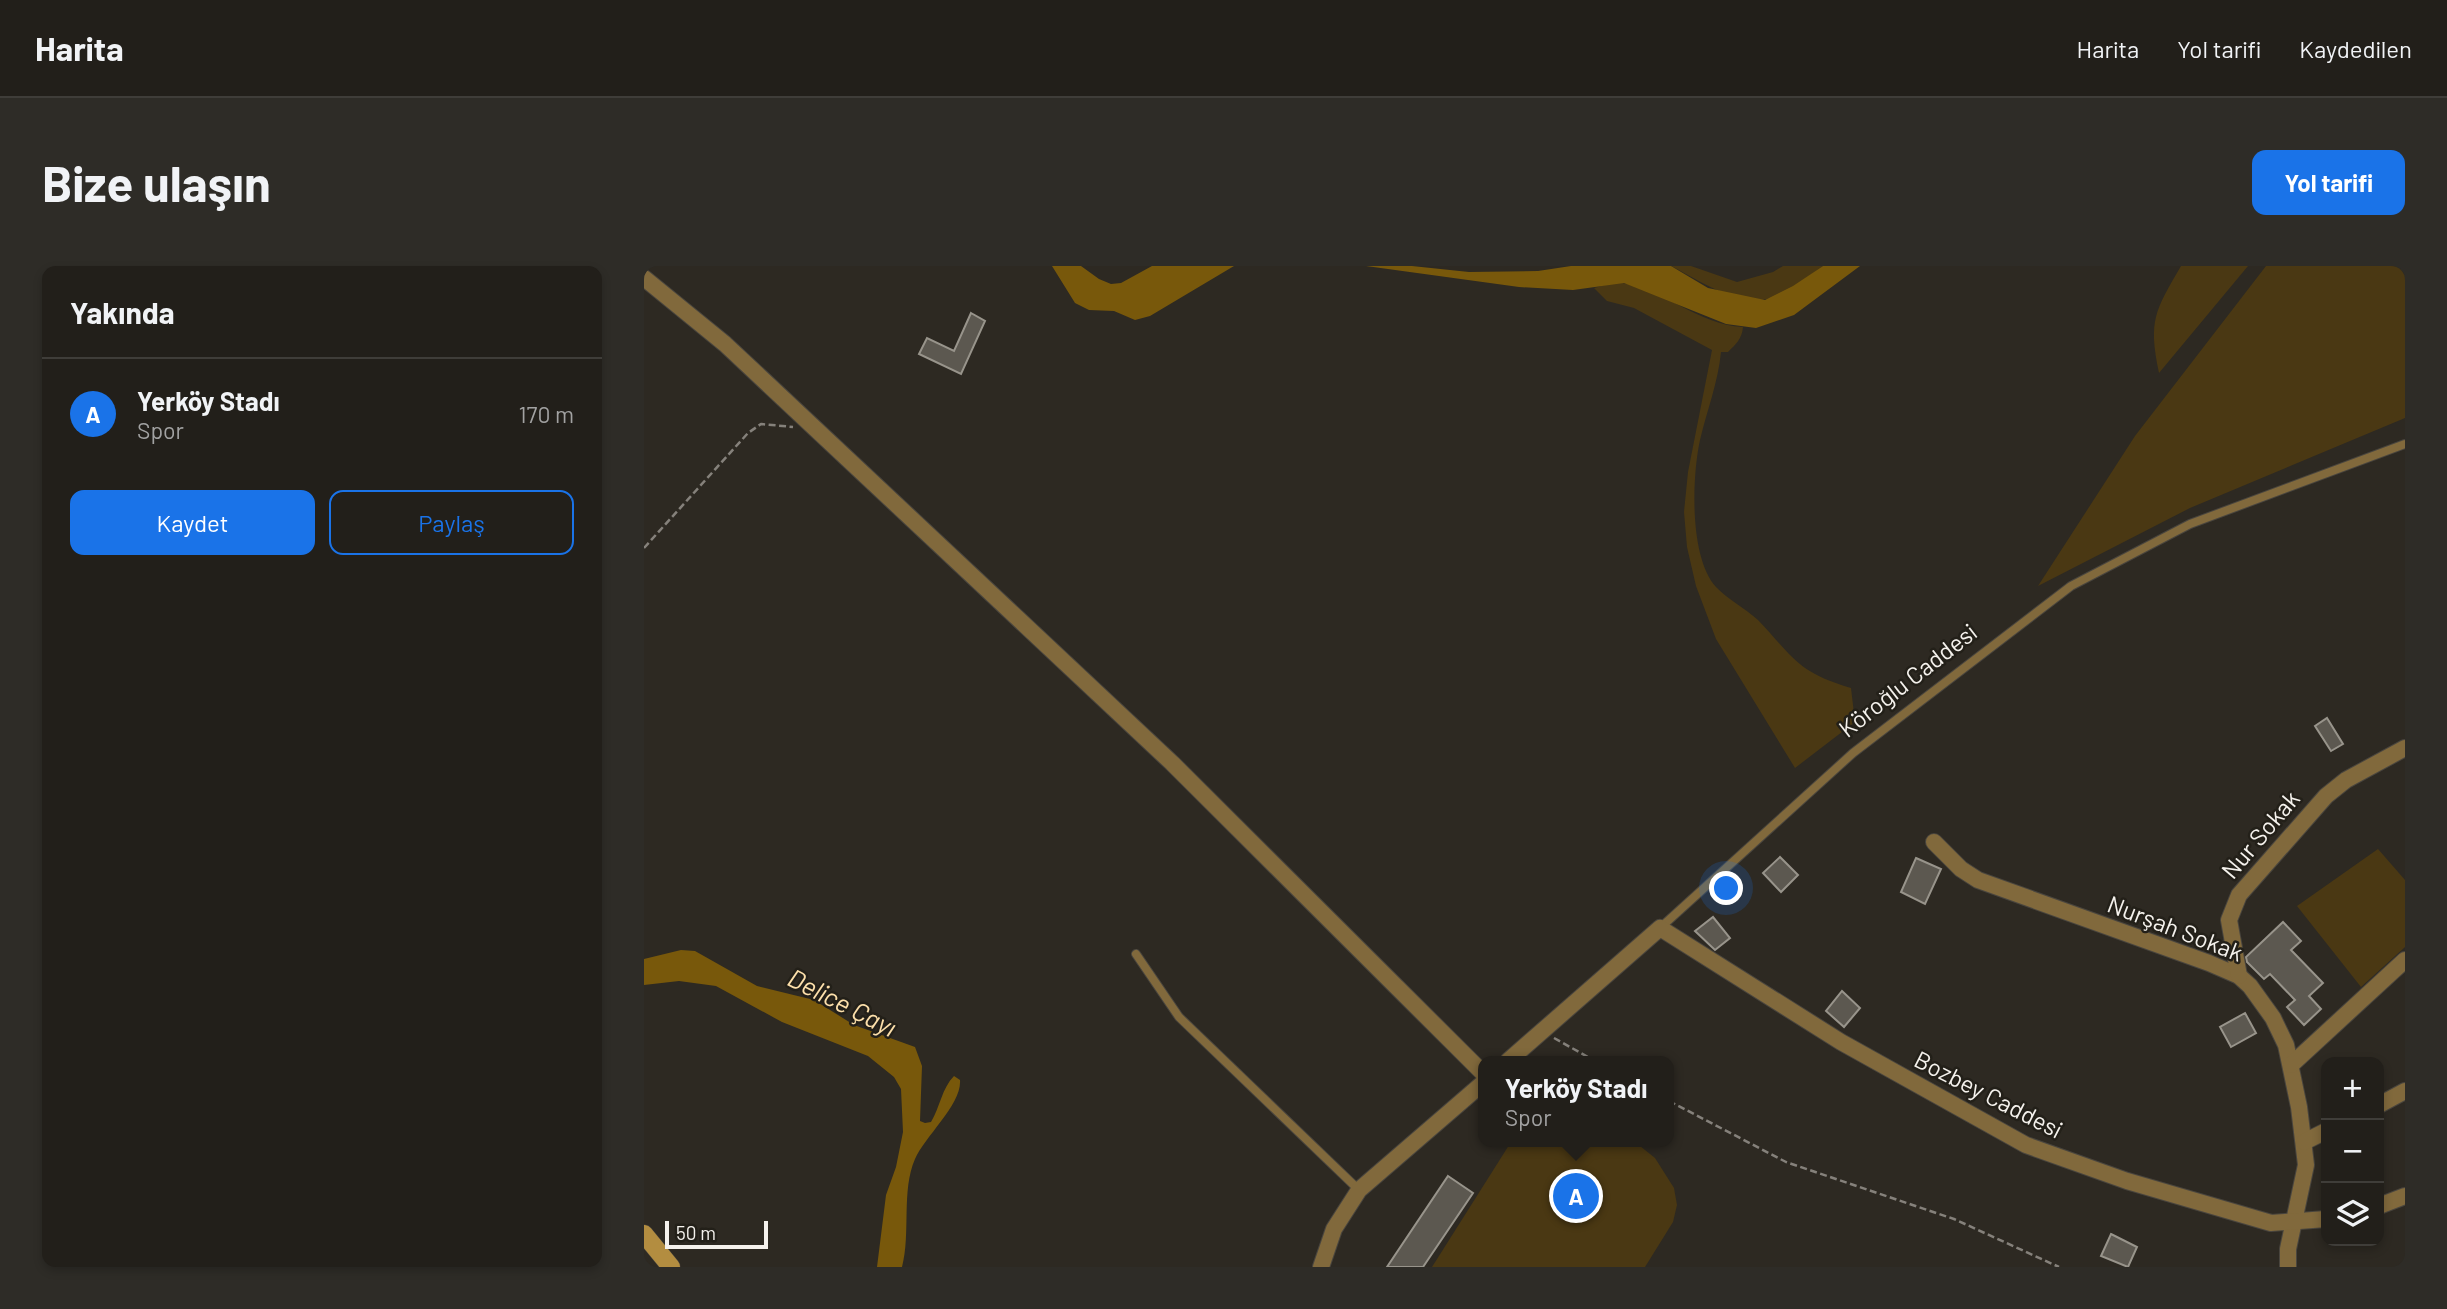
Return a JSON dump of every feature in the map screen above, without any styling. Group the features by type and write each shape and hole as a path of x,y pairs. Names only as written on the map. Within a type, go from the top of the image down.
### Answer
{"main road":[{"path":"644,1234 671,1267"}],"street":[{"path":"644,278 725,344 1172,763 1478,1068"},
{"name":"Nur Sokak","path":"2238,976 2229,920 2239,895 2313,807 2346,780 2405,748"},
{"name":"Nurşah Sokak","path":"1934,842 1961,869 1978,880 2185,954 2238,976 2273,1018 2291,1065 2306,1165 2288,1249 2288,1267"},
{"name":"Köroğlu Caddesi","path":"1514,1056 1660,928"},
{"name":"Bozbey Caddesi","path":"1660,928 1841,1042 2026,1145 2127,1181 2271,1223 2321,1220"},
{"path":"2291,1065 2405,960"},
{"path":"1321,1267 1334,1229 1359,1190 1478,1087"},
{"path":"2384,1102 2405,1091"},
{"path":"2304,1142 2321,1134"},
{"path":"2384,1204 2405,1195"}],"lane":[{"name":"Köroğlu Caddesi","path":"1660,928 1853,753 2071,586 2190,524 2405,444"},
{"path":"1136,954 1179,1017 1359,1190"}],"path":[{"path":"644,548 748,433 761,424 818,431"},
{"path":"1541,1032 1586,1056"},
{"path":"1674,1104 1786,1162 1954,1219 2059,1267"}],"shaded area":[{"path":"1052,266 1081,266 1111,284 1121,283 1152,266 1234,266 1150,316 1135,320 1114,311 1089,310 1075,303"},
{"path":"1366,266 1412,266 1469,272 1538,271 1571,266 1671,266 1708,288 1765,300 1823,266 1860,266 1794,315 1756,328 1726,324 1624,283 1573,290 1519,287"},
{"path":"1671,266 1691,266 1737,282 1773,272 1783,266 1823,266 1782,294 1755,300 1717,290"},
{"path":"2181,266 2248,266 2159,373 2154,340 2156,316"},
{"path":"2266,266 2405,266 2405,418 2190,508 2038,586 2135,436"},
{"path":"1616,282 1648,290 1710,320 1743,327 1736,344 1728,352 1721,352 1700,440 1694,495 1697,537 1707,574 1720,591 1758,620 1789,654 1807,669 1851,688 1855,722 1795,768 1716,639 1696,586 1687,547 1684,512 1688,472 1712,350 1634,308 1607,301 1594,288"},
{"path":"2378,849 2405,880 2405,947 2361,987 2297,906"},
{"path":"681,950 695,951 757,986 814,1000 854,1025 915,1047 922,1066 920,1121 931,1122 950,1081 954,1076 960,1080 955,1099 920,1150 911,1171 902,1267 877,1267 886,1195 896,1167 903,1132 901,1089 894,1077 868,1056 782,1022 716,986 679,981 644,985 644,959"},
{"path":"1508,1147 1641,1147 1655,1158 1674,1188 1677,1205 1673,1222 1645,1267 1432,1267"}],"building":[{"path":"971,313 985,321 961,374 919,354 927,338 954,351"},
{"path":"2327,718 2343,744 2331,751 2315,726"},
{"path":"1780,857 1798,875 1781,892 1763,873"},
{"path":"1916,858 1941,869 1925,904 1901,892"},
{"path":"1713,917 1730,938 1715,950 1695,931"},
{"path":"2283,922 2301,941 2291,950 2323,983 2309,996 2321,1009 2304,1025 2287,1007 2295,1000 2270,974 2264,979 2247,962 2246,957"},
{"path":"1842,991 1860,1008 1844,1027 1826,1011"},
{"path":"2245,1013 2256,1033 2231,1047 2220,1027"},
{"path":"1448,1176 1473,1193 1423,1267 1387,1267"},
{"path":"2111,1234 2137,1247 2128,1267 2101,1256"}],"place":[{"name":"Yerköy Stadı","path":"1576,1196"}],"water label":[{"name":"Delice Çayı","path":"842,1003"}]}
